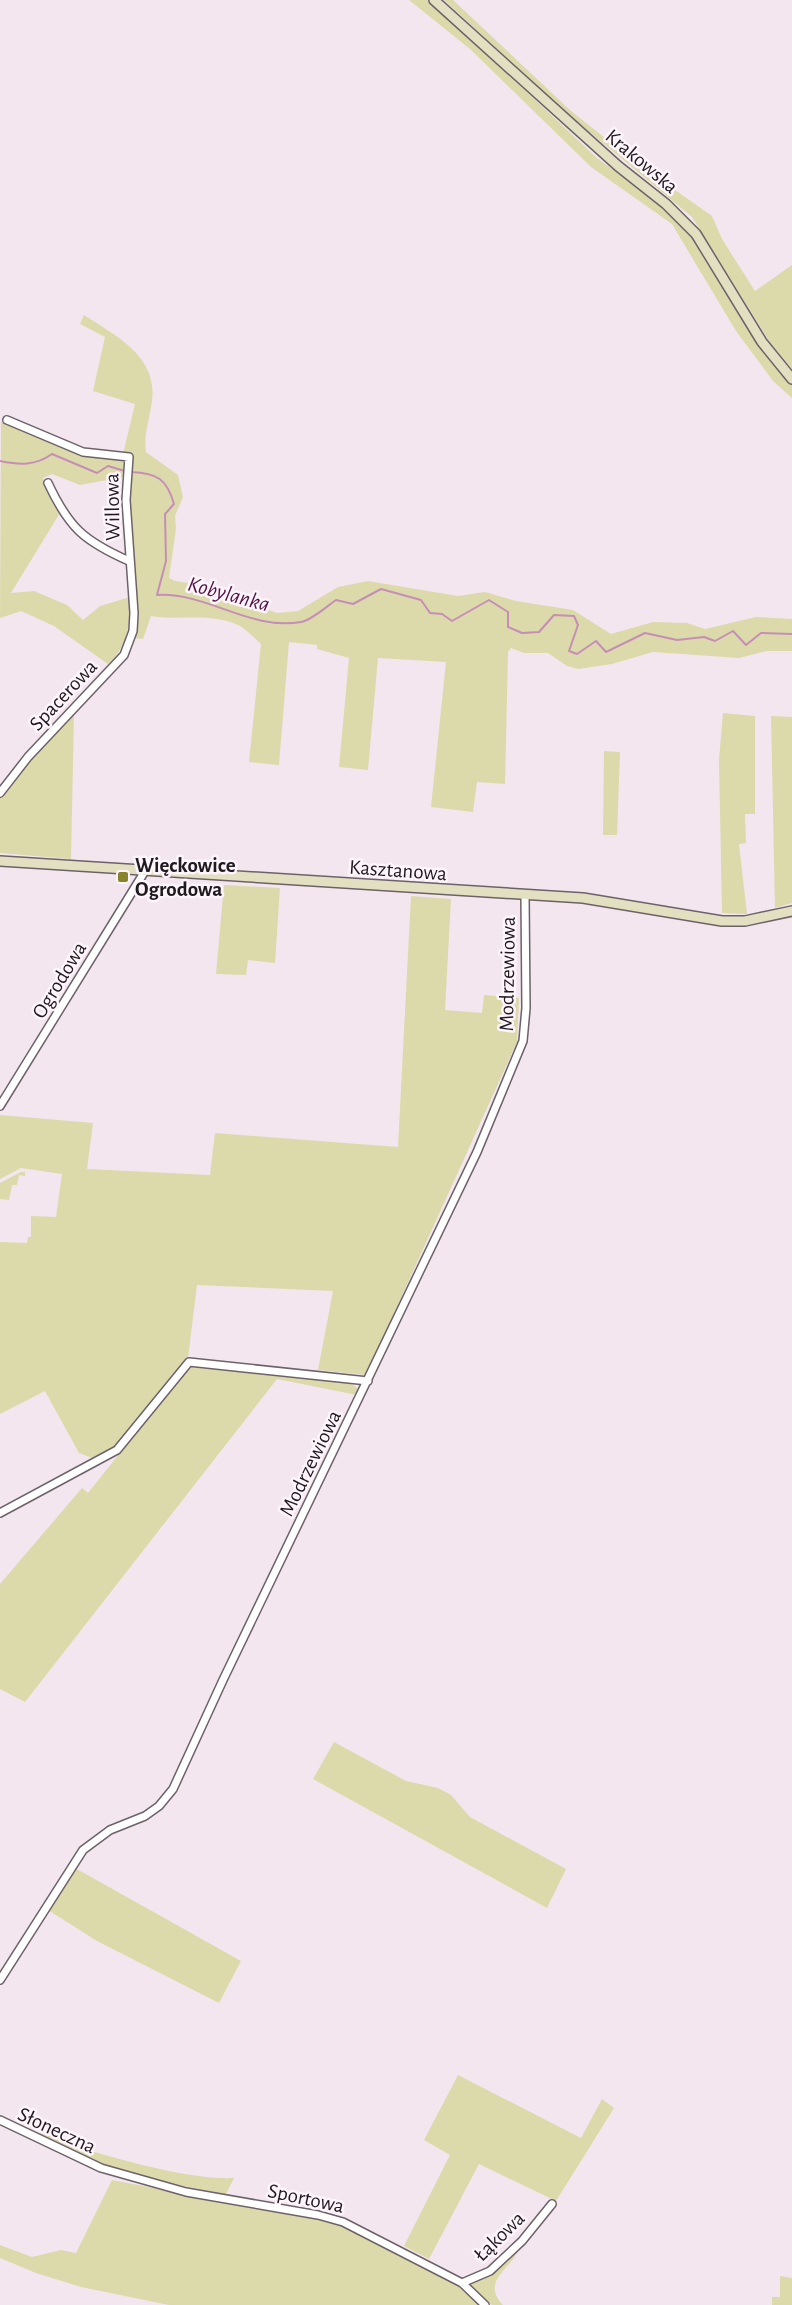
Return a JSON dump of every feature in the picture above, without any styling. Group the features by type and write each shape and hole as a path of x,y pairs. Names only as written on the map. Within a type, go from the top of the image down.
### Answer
{"street":[{"name":"Krakowska","path":"434,0 609,158 666,204 696,234 762,342 792,379"},
{"name":"Willowa","path":"8,420 83,452 129,457 126,474 129,561 134,613"},
{"path":"48,483 61,509 77,531 129,561"},
{"name":"Spacerowa","path":"0,793 28,757 124,655 133,631 134,613"},
{"name":"Kasztanowa","path":"0,861 583,898 722,921 745,921 792,911"},
{"name":"Ogrodowa","path":"0,1107 145,871"},
{"name":"Modrzewiowa","path":"0,1980 83,1850 111,1830 146,1816 159,1806 173,1789 223,1680 477,1152 523,1041 526,1008 525,896"},
{"path":"0,1513 117,1450 189,1362 368,1381"},
{"name":"Słoneczna","path":"0,2120 101,2168"},
{"name":"Sportowa","path":"101,2168 186,2192 318,2215 343,2222 462,2283 485,2305"},
{"name":"Łąkowa","path":"462,2283 490,2271 522,2241 552,2204"}],"shaded area":[{"path":"409,0 429,0 597,158 668,210 688,230 771,360 792,385 792,398 773,381 736,331 672,224 591,167 470,49"},
{"path":"444,0 453,0 571,111 634,161 712,216 722,239 755,291 792,265 792,369 771,344 692,217 568,114"},
{"path":"84,315 132,349 142,360 148,372 152,385 152,401 146,433 146,452 178,475 183,497 175,516 176,529 169,578 175,581 211,586 227,592 244,603 278,613 298,611 338,587 368,581 458,596 485,592 516,601 573,610 611,634 653,622 687,623 705,629 756,617 792,619 792,651 767,651 739,658 653,652 612,664 578,669 567,666 548,653 524,653 511,648 508,652 505,784 477,782 473,812 431,807 446,662 378,658 368,770 339,767 349,658 317,649 317,645 289,642 279,765 249,762 261,644 240,626 207,618 151,616 143,639 134,638 137,602 127,520 131,456 123,454 135,404 93,391 105,337 80,324"},
{"path":"1,422 85,455 124,460 123,477 80,485 52,474 43,478 60,513 11,593 34,591 67,605 83,620 100,606 130,597 127,634 115,657 108,664 54,626 21,611 0,618"},
{"path":"723,713 755,716 755,814 745,814 746,843 739,844 747,914 722,913 719,760"},
{"path":"74,714 71,859 0,853 0,797 31,758"},
{"path":"771,716 792,717 792,903 775,908"},
{"path":"604,751 620,752 617,835 603,835"},
{"path":"224,885 280,888 275,963 248,960 246,975 216,974"},
{"path":"411,896 451,899 445,1010 482,1013 484,995 519,998 517,1042 366,1375 318,1370 333,1291 197,1285 188,1358 119,1444 92,1458 79,1453 45,1391 0,1414 0,1242 27,1243 28,1237 31,1237 31,1216 56,1217 62,1174 21,1168 0,1179 0,1115 93,1123 87,1169 210,1175 215,1133 398,1147"},
{"path":"25,1172 25,1176 19,1175 17,1185 12,1185 9,1200 0,1199 0,1183"},
{"path":"190,1365 349,1382 360,1390 357,1395 277,1379 25,1702 0,1689 0,1584 82,1488 88,1493"},
{"path":"334,1742 406,1781 438,1788 451,1795 470,1817 566,1869 547,1908 313,1779"},
{"path":"75,1868 241,1961 219,2003 97,1941 48,1910"},
{"path":"458,2075 581,2138 602,2099 614,2108 556,2201 479,2164 429,2259 404,2246 450,2155 424,2140"},
{"path":"27,2131 43,2134 122,2160 161,2169 200,2176 234,2178 226,2194 126,2175"},
{"path":"112,2180 319,2219 352,2229 465,2288 480,2305 169,2305 81,2287 36,2273 0,2258 0,2245 32,2257 61,2250 76,2253"},
{"path":"519,2246 517,2253 497,2280 496,2296 503,2305 492,2305 468,2283 494,2272"},
{"path":"780,2276 792,2278 792,2305 772,2305 772,2297 780,2297"}],"waterway":[{"name":"Kobylanka","path":"0,461 27,463 40,461 52,454 97,473 108,466 125,471"},
{"name":"Kobylanka","path":"131,472 148,474 160,479 168,489 174,504 165,514 166,561 157,595 193,599 246,617 282,623 301,622 315,616 336,600 353,604 381,589 421,600 430,613 442,614 452,621 489,600 508,612 508,627 522,633 539,632 554,615 574,616 578,625 569,651 577,654 596,641 606,652 645,633 677,640 704,637 715,641 733,631 746,645 761,633 792,634"}],"place":[{"name":"Więckowice Ogrodowa","path":"123,877"}]}
